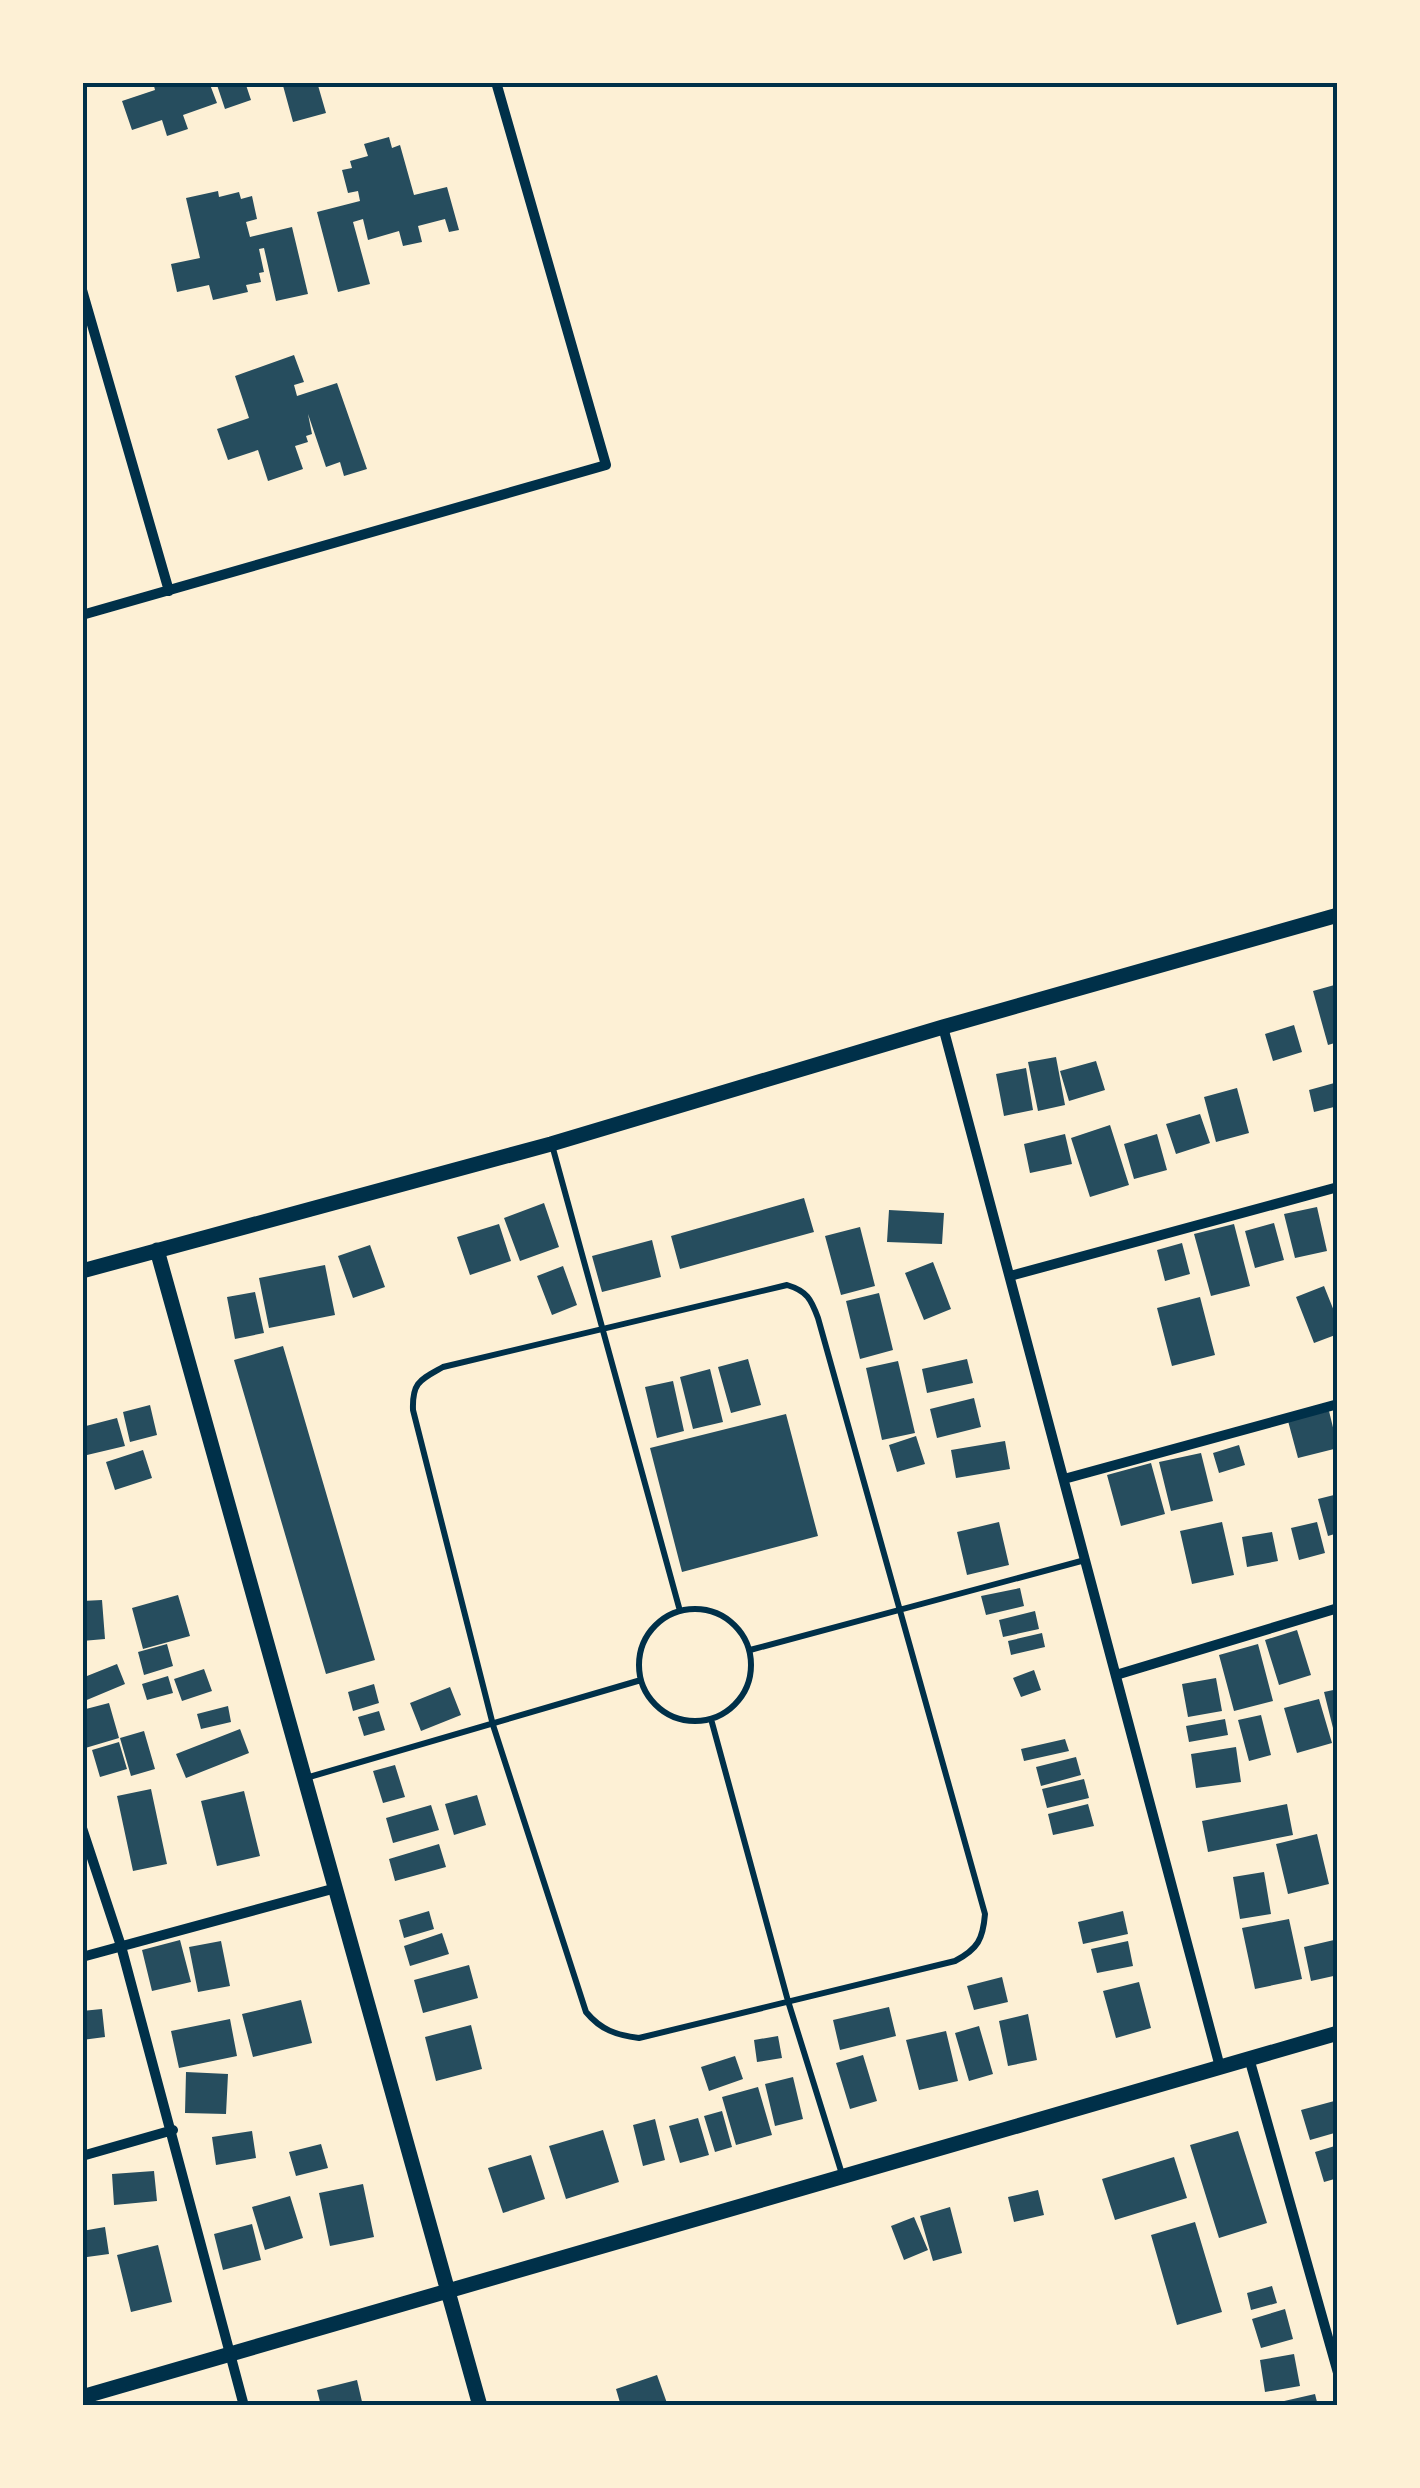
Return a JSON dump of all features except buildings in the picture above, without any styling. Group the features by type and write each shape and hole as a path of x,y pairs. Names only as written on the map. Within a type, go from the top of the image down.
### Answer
{"street":[{"path":"82,615 606,465 496,82"},
{"path":"82,290 170,591"},
{"path":"82,1271 551,1144 1338,915"},
{"path":"943,1027 1220,2066"},
{"path":"1010,1276 1338,1187"},
{"path":"157,1250 480,2406"},
{"path":"1064,1478 1338,1404"},
{"path":"1116,1676 1338,1608"},
{"path":"82,1828 122,1946 244,2406"},
{"path":"82,1957 336,1888"},
{"path":"82,2397 1338,2033"},
{"path":"1249,2058 1338,2374"},
{"path":"82,2156 173,2130"}],"lane":[{"path":"551,1144 680,1611"},
{"path":"787,1285 802,1289 811,1299 818,1318 900,1611 986,1914 983,1938 973,1952 955,1962 640,2038 616,2035 598,2026 586,2012 493,1726 413,1410 412,1391 420,1380 443,1366 787,1285"},
{"path":"750,1650 1085,1560"},
{"path":"695,1609 723,1617 735,1625 750,1650 750,1679 744,1693 724,1714 710,1719 696,1721 668,1714 656,1705 641,1680 639,1666 646,1638 667,1617 680,1611 695,1609"},
{"path":"305,1778 641,1680"},
{"path":"710,1719 788,2001 842,2175"}]}
